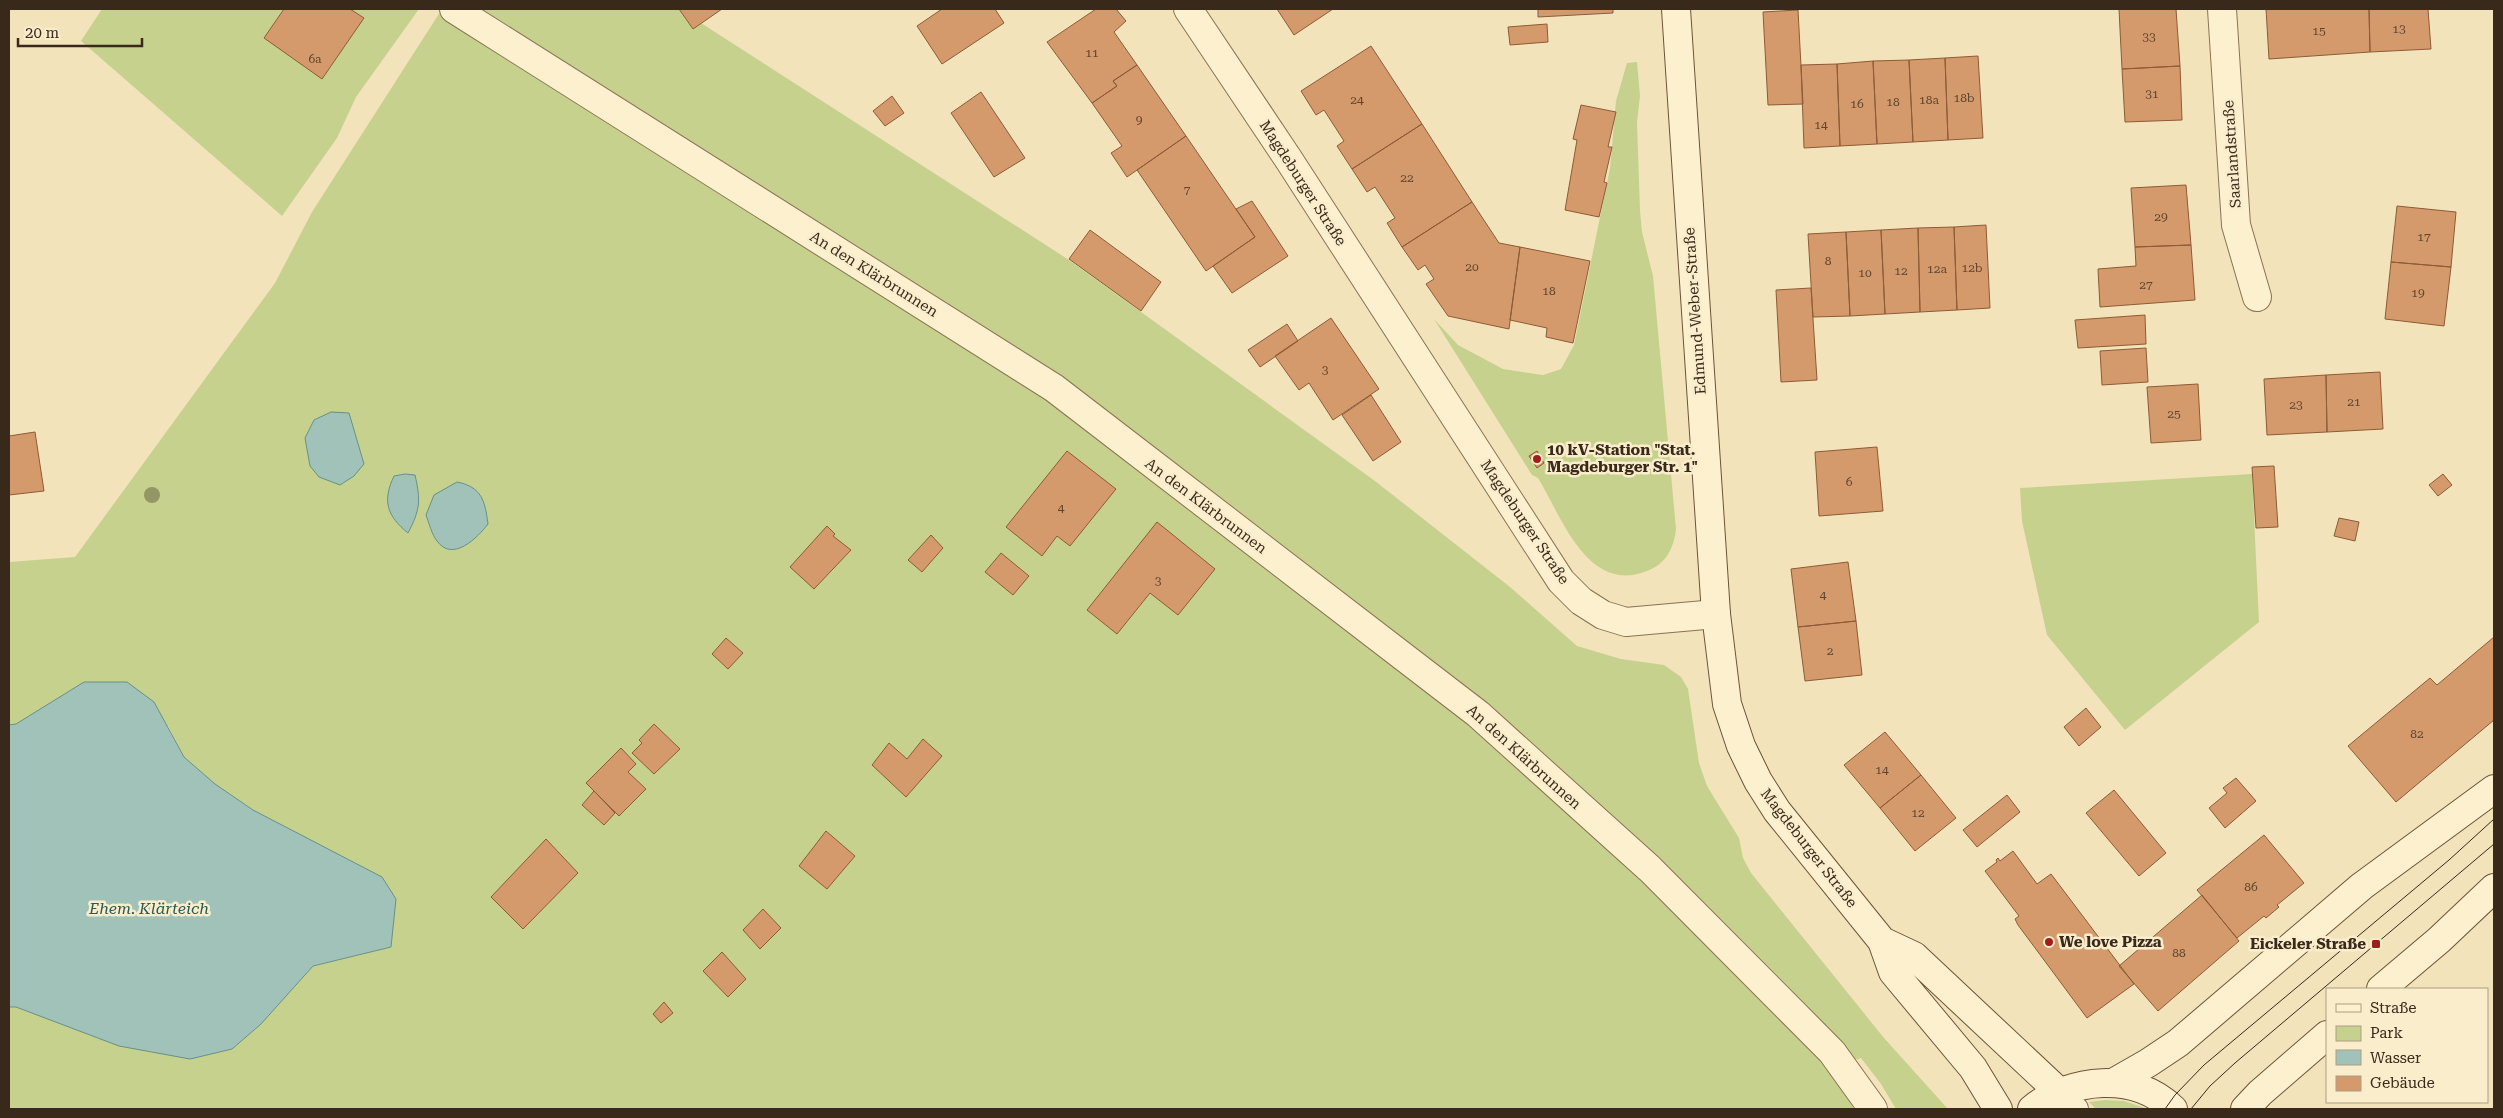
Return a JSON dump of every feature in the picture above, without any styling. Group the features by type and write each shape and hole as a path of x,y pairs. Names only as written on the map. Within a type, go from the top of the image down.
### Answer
{"street":[{"name":"An den Klärbrunnen","path":"454,9 1054,388 1478,714 1650,869 1832,1052 1873,1109"},
{"name":"Magdeburger Straße","path":"1188,9 1289,160 1561,580 1581,601 1603,614 1626,622 1716,614 1727,704 1741,746 1758,781 1777,811 1882,941 1893,972 1972,1068 1998,1109"},
{"name":"Edmund-Weber-Straße","path":"1676,9 1716,614"},
{"name":"Saarlandstraße","path":"2222,9 2236,225 2257,297"},
{"path":"2113,1083 2178,1043 2362,886 2494,788"},
{"path":"2381,988 2439,940 2494,888"},
{"name":"Magdeburger Straße","path":"1882,941 1914,956 2067,1100"},
{"path":"2245,1109 2260,1093 2326,1036"},
{"path":"2032,1109 2067,1100 2085,1083 2113,1083 2142,1090 2172,1109"}],"green space":[{"path":"102,9 419,9 356,97 337,138 282,216 81,41"},
{"path":"442,9 679,9 693,29 701,23 1069,260 1375,481 1510,587 1577,646 1621,659 1664,665 1681,677 1688,689 1699,763 1707,786 1739,838 1743,858 1751,873 1884,1038 1948,1109 1896,1109 1881,1084 1861,1058 1829,1068 1854,1109 9,1109 9,1007 288,992 313,966 364,954 253,810 215,784 184,757 168,726 9,725 9,562 75,557 275,283 312,212"},
{"path":"1637,62 1640,96 1637,122 1640,211 1642,232 1653,276 1676,529 1671,549 1664,560 1647,571 1626,575 1608,572 1592,562 1579,547 1567,530 1538,478 1532,475 1434,319 1458,345 1503,369 1543,375 1561,369 1574,345 1610,168 1616,101 1627,63"},
{"path":"2252,474 2259,622 2125,730 2047,635 2022,521 2020,488"},
{"path":"2105,1100 2124,1101 2148,1109 2096,1109 2089,1102"}],"water":[{"path":"331,412 349,413 364,464 354,476 340,485 319,477 310,466 305,438 314,420"},
{"path":"415,475 419,499 415,518 408,533 391,514 388,501 388,493 394,476"},
{"path":"457,482 472,487 481,496 488,524 465,546 458,549 450,549 443,547 437,541 426,515 434,495"},
{"name":"Ehem. Klärteich","path":"84,682 127,682 154,702 184,757 215,784 253,810 382,877 396,899 391,947 313,966 261,1024 232,1049 190,1059 119,1046 16,1007 9,1007 9,725 16,724"}],"building":[{"path":"284,9 350,9 364,18 322,79 264,38"},
{"path":"679,9 722,9 693,29"},
{"path":"942,9 995,9 1004,23 942,64 917,26"},
{"path":"1096,9 1116,9 1126,21 1114,32 1137,65 1113,81 1117,86 1092,103 1047,42"},
{"path":"1277,9 1333,9 1294,35"},
{"path":"1538,9 1613,9 1613,13 1538,17"},
{"path":"2119,9 2176,9 2180,66 2122,69"},
{"path":"2266,9 2369,9 2370,52 2269,59"},
{"path":"2369,9 2428,9 2431,49 2370,52"},
{"path":"1798,10 1803,104 1768,105 1763,12"},
{"path":"1547,24 1548,42 1510,45 1508,27"},
{"path":"1371,46 1422,124 1352,169 1337,146 1344,141 1324,110 1316,115 1301,91"},
{"path":"1978,56 1983,138 1948,140 1945,58"},
{"path":"1945,58 1948,140 1913,142 1909,60"},
{"path":"1909,60 1913,142 1877,144 1873,61"},
{"path":"1873,61 1877,144 1840,146 1837,64"},
{"path":"1837,64 1840,146 1804,148 1801,65"},
{"path":"1137,65 1186,136 1127,177 1111,153 1122,146 1092,103 1117,86 1113,81"},
{"path":"2180,66 2182,120 2125,122 2122,69"},
{"path":"981,92 1025,158 994,177 951,113"},
{"path":"892,96 904,113 885,126 873,111"},
{"path":"1581,105 1616,112 1608,147 1612,147 1604,182 1607,183 1599,217 1565,210 1577,140 1573,139"},
{"path":"1422,124 1472,202 1402,247 1387,223 1395,218 1375,187 1367,192 1352,169"},
{"path":"1186,136 1255,237 1206,271 1137,170"},
{"path":"2186,185 2191,245 2135,247 2131,188"},
{"path":"1252,201 1288,256 1232,293 1213,266 1255,237 1236,209"},
{"path":"1472,202 1499,243 1520,247 1509,329 1448,316 1426,284 1434,279 1425,265 1418,270 1402,247"},
{"path":"2397,206 2456,212 2451,267 2391,262"},
{"path":"1986,225 1990,308 1957,310 1954,227"},
{"path":"1954,227 1957,310 1920,312 1918,228"},
{"path":"1918,228 1920,312 1885,314 1881,230"},
{"path":"1090,230 1161,282 1141,311 1069,259"},
{"path":"1881,230 1885,314 1850,316 1846,232"},
{"path":"1846,232 1850,316 1813,317 1808,234"},
{"path":"2191,245 2195,300 2100,307 2098,269 2136,266 2135,247"},
{"path":"1520,247 1590,261 1573,343 1546,337 1547,328 1510,320"},
{"path":"2391,262 2451,267 2444,326 2385,319"},
{"path":"1811,288 1817,380 1781,382 1776,290"},
{"path":"2145,315 2146,344 2078,348 2075,320"},
{"path":"1331,318 1379,389 1333,420 1309,383 1299,390 1275,356"},
{"path":"1287,324 1298,341 1260,367 1248,350"},
{"path":"2146,348 2148,382 2102,385 2100,351"},
{"path":"2380,372 2383,429 2327,432 2326,375"},
{"path":"2326,375 2327,432 2267,435 2264,379"},
{"path":"2198,384 2201,440 2151,443 2147,387"},
{"path":"1371,395 1401,442 1373,461 1342,415"},
{"path":"35,432 44,491 9,495 9,436"},
{"path":"1877,447 1883,511 1819,516 1815,452"},
{"path":"1067,451 1116,489 1070,546 1057,536 1042,556 1006,527"},
{"name":"10 kV-Station \"Stat. Magdeburger Str. 1\"","path":"1537,451 1544,463 1537,468 1529,456"},
{"path":"2274,466 2278,527 2256,528 2252,467"},
{"path":"2443,474 2452,485 2438,496 2429,485"},
{"path":"2339,518 2359,522 2355,541 2334,536"},
{"path":"1157,522 1215,569 1178,615 1150,593 1117,634 1087,610"},
{"path":"827,526 835,534 833,536 851,550 814,589 790,567"},
{"path":"931,535 943,548 922,572 908,560"},
{"path":"1001,553 1029,576 1013,595 985,572"},
{"path":"1848,562 1856,621 1798,627 1791,569"},
{"path":"1856,621 1862,675 1805,681 1798,627"},
{"path":"2494,637 2494,720 2396,802 2348,746 2430,678 2437,685"},
{"path":"726,638 743,653 728,669 712,654"},
{"path":"2086,708 2101,727 2079,746 2064,727"},
{"path":"654,724 680,749 654,774 632,753 642,743 639,740"},
{"path":"1885,732 1921,775 1880,808 1844,765"},
{"path":"923,739 942,756 906,797 872,765 889,743 907,759"},
{"path":"621,748 636,764 628,772 646,789 619,816 586,783"},
{"path":"1921,775 1956,818 1915,851 1880,808"},
{"path":"2236,778 2256,801 2225,828 2209,808 2227,793 2223,788"},
{"path":"2114,790 2166,853 2139,876 2086,813"},
{"path":"594,791 615,813 604,825 582,805"},
{"path":"2007,795 2020,812 1977,847 1963,830"},
{"path":"826,831 855,856 827,889 799,866"},
{"path":"2264,835 2304,883 2277,905 2279,907 2266,918 2264,916 2237,938 2197,890"},
{"path":"546,839 578,873 523,929 491,897"},
{"path":"2013,851 2037,884 2051,874 2134,984 2087,1018 2018,925 2015,919 2019,916 1985,871 1997,862 1998,858 2000,861"},
{"path":"2202,895 2239,941 2158,1011 2119,966"},
{"path":"763,909 781,928 760,949 743,930"},
{"path":"722,952 746,979 728,997 703,971"},
{"path":"664,1002 673,1013 661,1023 653,1014"}],"tram line":[{"path":"2165,1109 2175,1095 2204,1065 2449,860 2494,819"},
{"path":"2191,1109 2210,1086 2235,1063 2494,844"}],"place":[{"name":"10 kV-Station \"Stat. Magdeburger Str. 1\"","path":"1537,459"},
{"name":"We love Pizza","path":"2049,942"},
{"name":"Eickeler Straße","path":"2376,944"}]}
